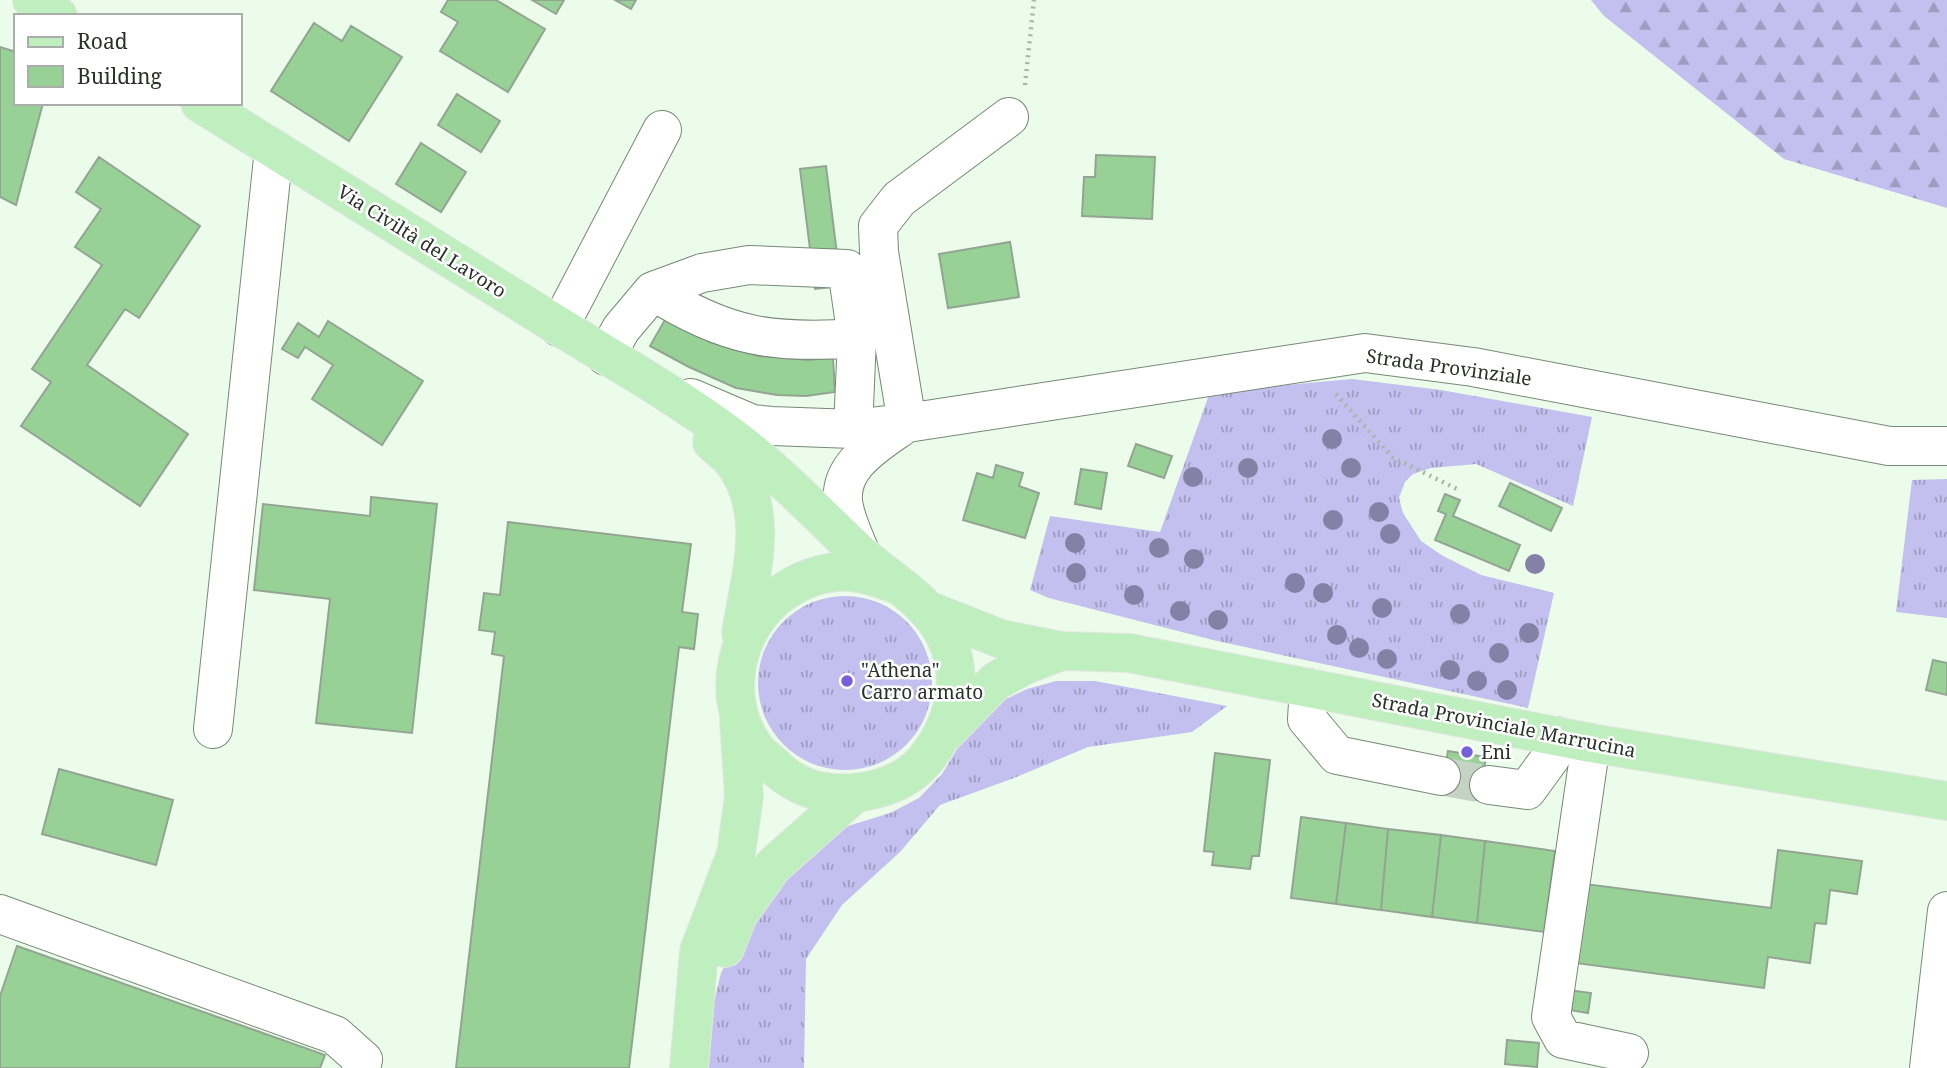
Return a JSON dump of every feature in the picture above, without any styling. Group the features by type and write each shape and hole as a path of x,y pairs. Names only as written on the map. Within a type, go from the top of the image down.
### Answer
{"main road":[{"path":"32,0 55,14"},
{"name":"Via Civiltà del Lavoro","path":"203,105 643,379"},
{"path":"643,379 730,436 775,472 861,554 930,611 947,639 955,671 954,704 944,734 922,764 890,785 854,794 816,790 782,775 755,747 739,713"},
{"path":"643,379 731,460 747,489 757,534 753,575 734,686 739,713 744,796 736,854 699,951 689,1068"},
{"path":"737,658 749,627 759,612 770,601 798,583 814,576 846,571 895,584"},
{"name":"Strada Provinciale Marrucina","path":"930,611 1001,639 1062,651 1129,653 1573,740 1947,801"},
{"name":"Strada Provinciale Marrucina","path":"944,734 996,681 1025,665 1062,651"},
{"path":"694,1024 738,915 748,900 773,866 791,848 854,794"}],"street":[{"path":"861,554 844,507 846,477 871,448 907,423 879,253 878,226 899,199 1009,117"},
{"path":"559,327 662,130"},
{"path":"213,729 274,149"},
{"path":"606,356 621,329 653,291 702,273 749,265 847,269 857,338 853,429"},
{"path":"653,291 688,313 727,328 768,338 809,341 857,338"},
{"name":"Strada Provinziale","path":"853,429 1365,354 1473,367 1889,446 1947,446"},
{"path":"643,379 752,424 788,428 853,429"},
{"path":"757,534 768,484 775,472 796,453 853,429"},
{"path":"1309,688 1307,719 1337,755 1441,776"},
{"path":"1489,785 1527,790 1551,757 1573,740"},
{"path":"1573,740 1551,1017 1563,1039 1629,1053"},
{"path":"1929,1068 1947,911"},
{"path":"0,914 335,1035 363,1060 361,1068"}],"path":[{"path":"1009,117 1025,85 1034,0"},
{"path":"1310,360 1329,386 1392,457 1457,489"}],"green space":[{"path":"1591,0 1947,0 1947,208 1784,159 1604,16"},
{"path":"1352,379 1441,390 1592,417 1573,506 1476,464 1431,468 1413,474 1405,482 1399,498 1403,513 1421,541 1443,556 1481,575 1554,593 1528,708 1217,641 1049,598 1030,590 1050,516 1160,532 1210,392"},
{"path":"1947,479 1947,618 1896,612 1912,480"},
{"path":"845,596 878,602 907,621 926,650 932,683 926,716 907,745 878,764 845,770 812,764 783,745 764,716 758,683 764,650 783,621 812,602"},
{"path":"1056,681 1095,681 1227,706 1192,732 1088,747 940,805 900,852 842,905 806,959 804,1068 702,1068 705,1038 721,973 760,899 796,864 848,826 890,813 919,798 942,774 962,741 1000,702 1027,689"}],"building":[{"path":"448,0 496,0 545,29 508,92 440,51 458,22 441,12"},
{"path":"532,0 564,0 556,14"},
{"path":"615,0 636,0 631,9"},
{"path":"314,23 342,41 351,26 402,57 349,141 271,91"},
{"path":"0,47 14,51 14,105 42,105 16,205 0,197"},
{"path":"457,94 500,121 481,152 438,125"},
{"path":"421,143 466,172 441,212 396,184"},
{"path":"1096,155 1155,157 1152,219 1082,216 1084,177 1095,177"},
{"path":"99,157 200,226 139,318 125,309 87,365 188,434 140,506 21,426 51,382 32,369 102,265 75,247 101,209 76,192"},
{"path":"826,166 841,286 815,289 800,169"},
{"path":"1010,242 1019,297 948,308 939,254"},
{"path":"666,318 710,342 758,356 808,360 833,358 835,392 806,396 777,395 736,388 650,346"},
{"path":"328,321 423,381 382,445 312,399 333,365 305,347 298,358 282,349 298,323 319,337"},
{"path":"1136,444 1172,456 1164,478 1128,466"},
{"path":"996,465 1023,473 1019,486 1039,493 1025,538 963,520 977,473 993,478"},
{"path":"1081,469 1107,473 1101,509 1075,504"},
{"path":"1510,483 1562,508 1551,531 1499,506"},
{"path":"1445,494 1460,500 1453,516 1520,545 1509,571 1435,540 1446,514 1438,511"},
{"path":"371,497 437,504 412,733 316,723 330,599 254,590 263,504 370,516"},
{"path":"508,522 691,544 682,612 698,614 694,649 679,647 629,1068 456,1068 504,656 492,654 495,632 479,630 484,593 500,595"},
{"path":"1933,660 1947,663 1947,695 1926,690"},
{"path":"1448,751 1486,757 1479,800 1441,794"},
{"path":"1215,753 1270,760 1259,856 1252,856 1250,869 1212,865 1214,852 1204,851"},
{"path":"59,769 173,800 156,865 42,834"},
{"path":"1301,817 1346,823 1336,904 1291,898"},
{"path":"1346,823 1388,829 1381,910 1336,904"},
{"path":"1388,829 1441,835 1432,917 1381,910"},
{"path":"1441,835 1485,841 1477,923 1432,917"},
{"path":"1485,841 1555,851 1544,932 1477,923"},
{"path":"1778,850 1862,861 1857,894 1830,890 1826,924 1815,923 1810,963 1768,957 1764,988 1568,962 1578,883 1771,908"},
{"path":"17,946 325,1055 320,1068 0,1068 0,996"},
{"path":"1561,989 1591,993 1588,1013 1558,1008"},
{"path":"1507,1040 1539,1043 1537,1067 1505,1064"}],"tunnel":[{"path":"1441,776 1489,785"}],"place":[{"name":"\"Athena\" Carro armato","path":"847,681"},
{"name":"Eni","path":"1467,752"}]}
